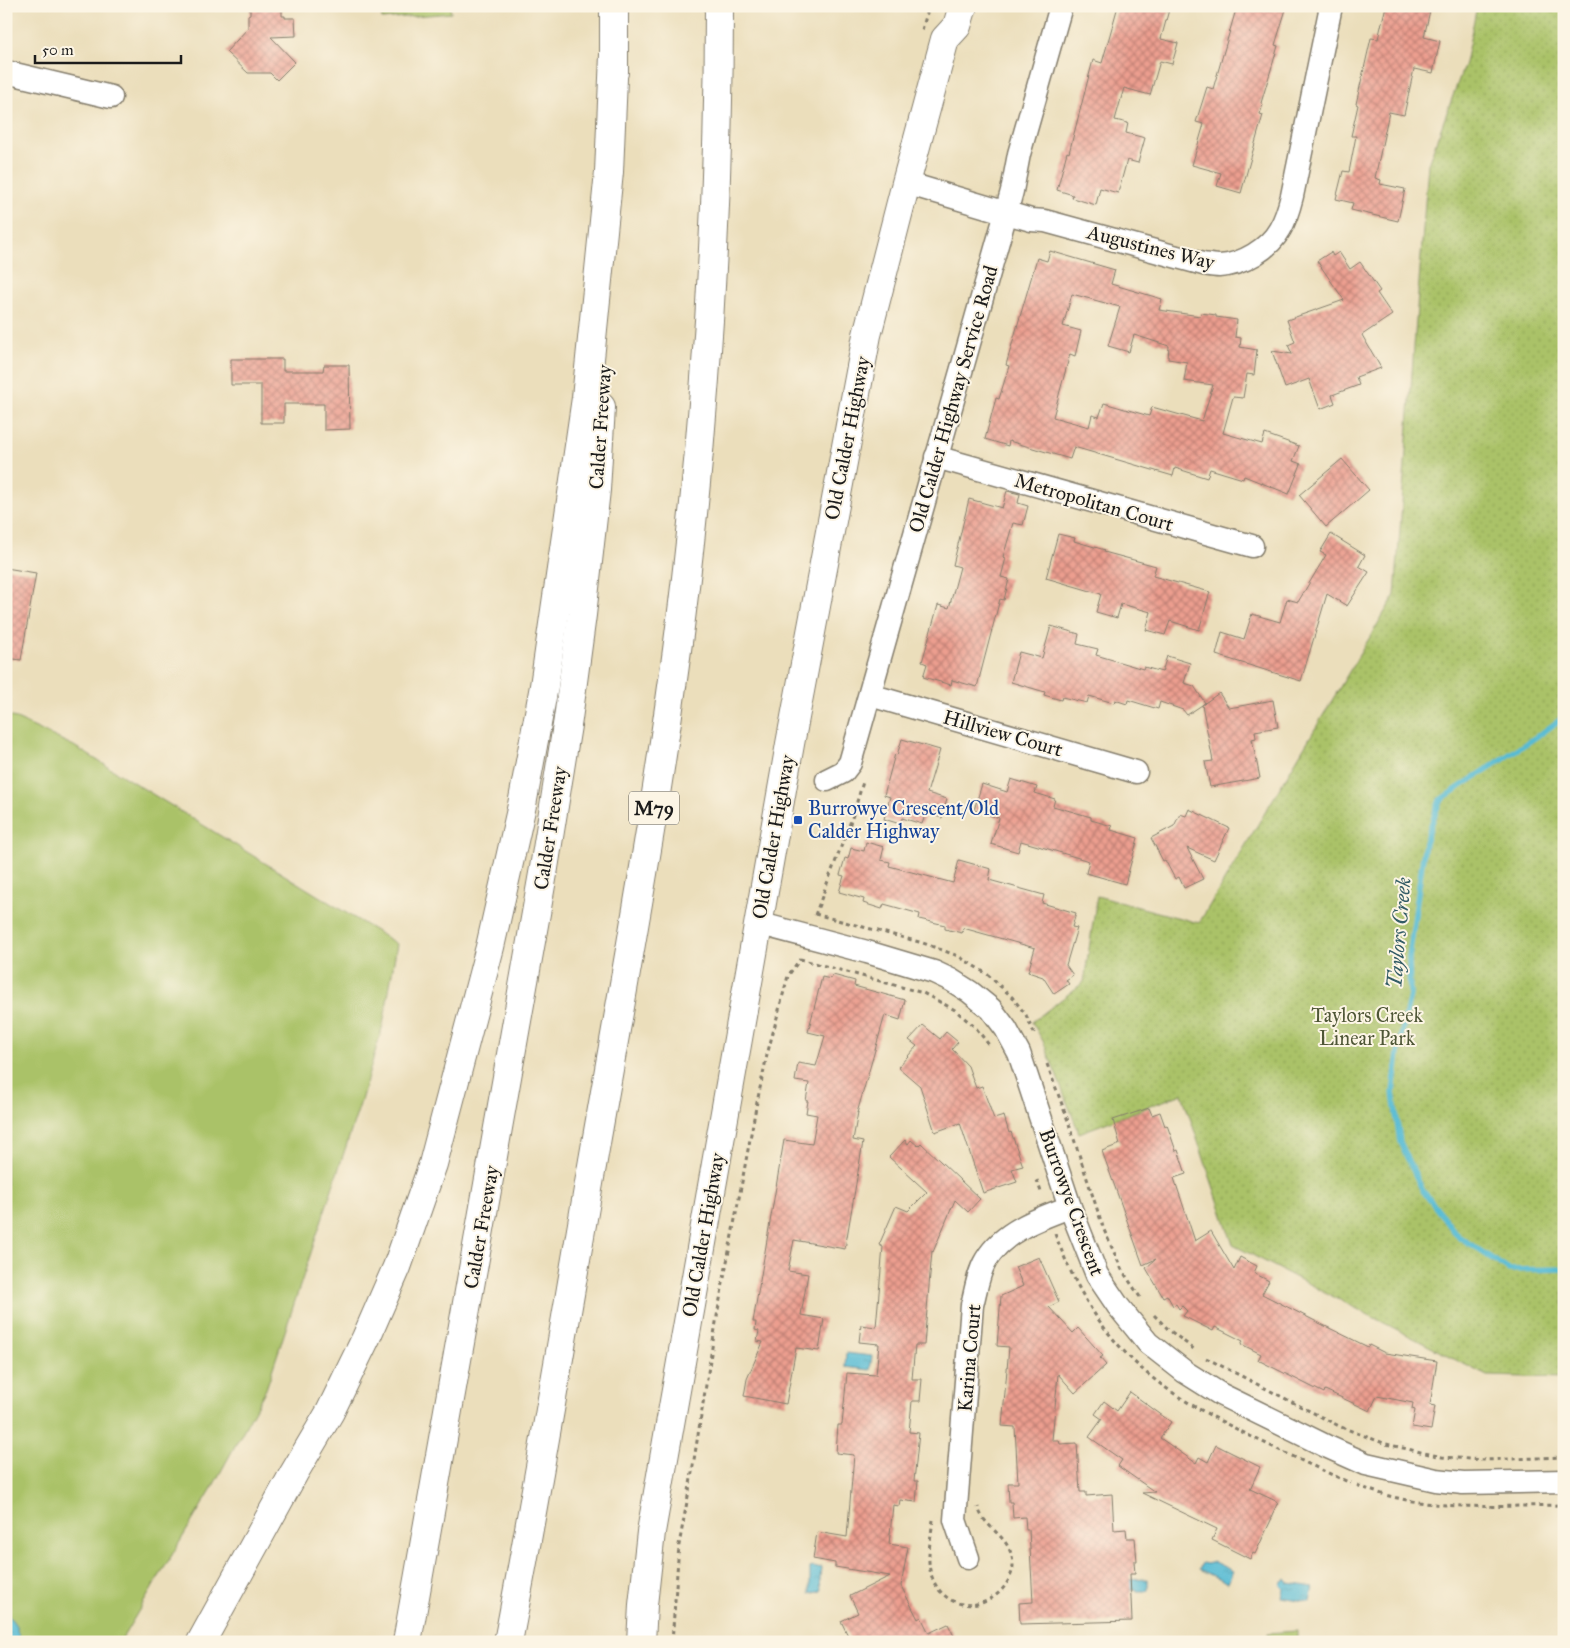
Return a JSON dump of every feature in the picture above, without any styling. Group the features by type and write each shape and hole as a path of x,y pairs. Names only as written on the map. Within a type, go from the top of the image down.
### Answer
{"main road":[{"name":"Calder Freeway","path":"407,1642 544,868 568,719 582,615 596,490 602,402 613,171 614,6"},
{"name":"M79","path":"509,1642 656,791 684,592 700,438 712,270 718,116 719,6"},
{"name":"Old Calder Highway","path":"945,6 941,21 946,39"},
{"name":"Old Calder Highway","path":"641,1642 651,1532 758,923 823,563 867,334 946,39 957,26 963,6"},
{"path":"200,1642 330,1412 366,1338 397,1267 432,1164 490,947 515,840 534,742 555,616 581,436 609,172 614,55"}],"street":[{"name":"Old Calder Highway Service Road","path":"827,780 844,772 850,763 1006,213 1019,154 1061,6"},
{"name":"Augustines Way","path":"906,183 1031,220 1045,221 1204,264 1220,266 1248,257 1272,242 1287,216 1330,6"},
{"path":"6,72 111,97"},
{"name":"Metropolitan Court","path":"936,457 1252,546"},
{"name":"Hillview Court","path":"870,695 1136,772"},
{"name":"Burrowye Crescent","path":"758,923 934,972 970,992 990,1009 1006,1029 1019,1053 1070,1207 1097,1275 1118,1306 1148,1343 1186,1372 1220,1394 1366,1464 1436,1480 1463,1483 1564,1481"},
{"name":"Karina Court","path":"968,1558 956,1520 972,1314 976,1288 985,1261 997,1246 1013,1233 1047,1215 1070,1207"}],"path":[{"path":"672,1642 679,1546 718,1310 766,1055 788,976 800,959 852,818 863,780"},
{"path":"815,914 923,943 958,956 987,974 1012,997 1026,1015 1036,1037"},
{"path":"800,959 924,993 955,1010 976,1028 990,1046"},
{"path":"1046,1062 1067,1118 1104,1230 1122,1270 1144,1304"},
{"path":"1037,1180 1047,1215 1067,1266 1101,1324 1123,1351 1150,1376 1191,1406 1316,1468 1364,1488 1417,1502 1465,1507 1564,1504"},
{"path":"1150,1311 1169,1330 1202,1356 1342,1427 1386,1444 1442,1458 1484,1460 1564,1457"}],"green space":[{"path":"380,6 450,6 451,13 382,19"},
{"name":"Taylors Creek Linear Park","path":"1477,6 1564,6 1564,1378 1487,1376 1233,1245 1182,1094 1079,1133 1043,1041 1032,1022 1084,982 1097,896 1199,923 1395,595 1428,164 1465,63"},
{"path":"6,714 74,746 397,944 383,1025 360,1104 266,1389 212,1488 120,1642 6,1642"},
{"path":"1297,1631 1297,1642 1268,1642 1267,1633"}],"water":[{"path":"846,1353 872,1356 870,1370 845,1367"},
{"path":"1214,1562 1233,1571 1228,1583 1199,1569 1202,1563"},
{"path":"821,1567 821,1591 810,1594 810,1568"},
{"path":"1148,1579 1148,1591 1124,1589 1124,1580"},
{"path":"1286,1579 1289,1583 1313,1587 1310,1602 1282,1597 1284,1589 1280,1584"},
{"path":"6,1612 15,1624 21,1642 6,1642"}],"building":[{"path":"250,6 282,6 282,16 285,16 285,18 295,18 296,36 271,37 295,62 277,80 270,73 248,73 226,52 248,28"},
{"path":"1118,6 1170,6 1161,39 1178,43 1172,64 1160,61 1150,95 1124,88 1115,120 1128,123 1126,133 1145,138 1138,163 1127,160 1118,193 1100,188 1096,205 1072,198 1073,195 1057,190 1067,152 1069,153 1093,60 1102,63"},
{"path":"1237,6 1287,6 1275,45 1278,46 1261,103 1263,104 1260,114 1263,115 1241,193 1217,186 1221,173 1192,165 1204,124 1196,122 1207,87 1213,89"},
{"path":"1386,6 1431,6 1424,37 1440,41 1433,73 1414,69 1404,115 1389,112 1375,178 1381,180 1380,184 1405,189 1398,221 1351,210 1353,203 1336,199 1343,171 1349,172 1356,136 1351,136 1358,105 1356,104 1371,38 1378,39"},
{"path":"1050,251 1115,270 1111,284 1162,299 1159,310 1200,316 1201,313 1237,320 1235,337 1241,338 1240,347 1257,350 1254,375 1247,374 1243,398 1233,397 1223,433 1262,444 1265,434 1299,446 1293,461 1301,464 1289,494 1244,476 1243,479 1210,469 1207,478 1175,468 1173,476 1074,447 1070,459 1009,441 1008,446 985,439 996,398 999,399 1009,366 1006,365 1037,258 1047,261","holes":["1072,294 1120,307 1108,346 1129,352 1134,335 1169,346 1168,359 1187,362 1184,381 1213,385 1202,421 1152,407 1149,416 1104,403 1099,417 1092,415 1089,427 1053,417 1070,354 1075,356 1081,331 1063,326"]},
{"path":"1331,252 1333,256 1339,252 1350,269 1360,262 1380,291 1377,293 1392,315 1362,335 1381,368 1356,377 1359,385 1332,395 1335,403 1320,409 1309,379 1285,388 1272,351 1292,354 1288,345 1295,342 1287,320 1344,300 1317,261"},
{"path":"231,359 283,359 283,371 323,371 324,365 349,365 350,429 324,430 324,404 284,404 284,423 261,423 261,385 231,385"},
{"path":"1342,459 1369,490 1326,527 1299,495"},
{"path":"1007,491 1020,494 1018,503 1028,506 1023,525 1013,523 1003,557 1006,558 1001,577 1009,579 1004,600 1000,599 977,687 952,680 951,685 923,677 927,664 922,662 938,605 949,608 960,567 953,565 969,499 1002,508"},
{"path":"1058,534 1075,538 1074,541 1105,550 1104,552 1156,566 1153,576 1210,592 1199,630 1170,621 1165,635 1146,630 1151,612 1121,604 1117,618 1096,612 1101,594 1046,578"},
{"path":"1331,534 1365,555 1359,566 1369,572 1347,606 1327,594 1301,681 1216,655 1222,632 1244,639 1252,614 1280,622 1287,599 1298,602 1326,555 1320,552"},
{"path":"6,568 36,573 21,660 6,658"},
{"path":"1051,626 1079,634 1077,644 1098,649 1096,655 1143,669 1144,667 1162,672 1167,656 1190,663 1184,683 1194,686 1205,703 1187,715 1183,710 1160,702 1158,709 1128,700 1127,704 1115,700 1114,703 1089,696 1087,703 1062,697 1061,700 1044,695 1045,692 1011,682 1019,652 1042,658"},
{"path":"1219,693 1229,708 1273,700 1278,727 1255,731 1256,738 1252,739 1260,778 1210,787 1205,762 1213,761 1202,705"},
{"path":"902,739 940,750 927,793 947,799 942,818 926,813 922,824 902,818 900,824 884,819 890,797 884,795 895,754 897,755"},
{"path":"1011,779 1037,787 1035,793 1055,799 1053,806 1091,817 1091,820 1112,826 1111,830 1138,838 1125,884 1086,873 1089,861 1021,841 1018,852 991,844 999,818 974,810 982,784 1007,792"},
{"path":"1189,809 1229,828 1214,860 1187,848 1203,879 1184,888 1179,877 1175,879 1165,860 1163,861 1151,838 1174,826 1180,814 1186,816"},
{"path":"866,842 884,847 881,860 890,862 889,866 953,883 959,860 991,869 989,880 1044,895 1042,903 1076,913 1072,927 1077,928 1066,965 1073,975 1066,980 1069,984 1054,994 1043,977 1028,972 1035,948 963,928 962,933 945,929 945,925 919,919 920,914 884,904 882,909 863,903 864,899 839,892 844,876 840,875 845,858 848,859 851,848 864,851"},
{"path":"833,975 855,981 854,986 905,1000 900,1020 885,1015 857,1113 853,1140 863,1142 845,1249 794,1240 788,1271 808,1274 801,1315 824,1319 819,1351 796,1348 786,1404 744,1396 747,1379 763,1342 757,1341 759,1331 755,1330 756,1322 753,1322 784,1140 812,1144 817,1115 806,1113 809,1083 795,1081 798,1063 816,1066 825,1036 808,1032 822,977 831,979"},
{"path":"923,1025 940,1039 946,1032 958,1042 952,1049 968,1066 976,1088 982,1086 994,1119 1004,1116 1023,1166 1012,1169 1017,1182 983,1193 960,1123 935,1132 920,1086 898,1067 917,1046 909,1040"},
{"path":"1149,1108 1152,1115 1160,1112 1165,1126 1167,1125 1176,1151 1178,1150 1186,1174 1174,1178 1195,1241 1211,1231 1234,1270 1240,1257 1257,1266 1254,1273 1269,1281 1262,1294 1321,1324 1368,1347 1369,1345 1385,1353 1437,1361 1430,1405 1435,1406 1431,1430 1412,1427 1415,1410 1412,1409 1413,1403 1377,1396 1370,1411 1325,1390 1324,1393 1258,1360 1261,1354 1241,1344 1243,1341 1215,1327 1213,1331 1183,1316 1187,1311 1182,1306 1179,1309 1176,1304 1173,1306 1167,1295 1163,1297 1146,1268 1156,1259 1143,1265 1102,1151 1120,1144 1113,1120"},
{"path":"905,1140 908,1144 911,1140 918,1146 921,1143 980,1199 968,1212 955,1200 932,1251 924,1345 915,1345 912,1379 922,1379 920,1401 912,1401 909,1432 919,1433 914,1481 918,1481 916,1502 900,1500 899,1506 893,1505 889,1544 908,1547 901,1586 918,1619 921,1617 929,1633 948,1624 957,1642 851,1642 841,1621 858,1613 850,1596 890,1576 835,1567 835,1563 813,1559 817,1532 847,1537 854,1455 836,1453 838,1425 842,1425 847,1373 876,1375 879,1344 859,1342 861,1325 876,1327 883,1247 879,1245 896,1206 908,1211 927,1192 889,1157"},
{"path":"1039,1257 1059,1302 1049,1307 1073,1333 1078,1328 1103,1356 1100,1358 1106,1365 1075,1393 1058,1374 1052,1440 1059,1440 1060,1444 1077,1443 1080,1492 1086,1492 1086,1496 1112,1494 1114,1530 1126,1529 1127,1538 1135,1538 1137,1561 1134,1561 1135,1574 1130,1574 1132,1621 1020,1624 1019,1603 1033,1602 1029,1530 1026,1530 1025,1517 1013,1518 1012,1502 1009,1502 1008,1483 1018,1483 1015,1427 1002,1426 1009,1347 997,1346 1001,1296 1023,1286 1015,1267"},
{"path":"1130,1392 1171,1422 1160,1438 1196,1463 1199,1457 1208,1462 1216,1445 1260,1467 1250,1489 1278,1502 1255,1554 1253,1553 1250,1559 1212,1540 1217,1529 1142,1493 1155,1492 1118,1466 1122,1460 1089,1437 1102,1419 1095,1414 1104,1401 1117,1411"}],"waterway":[{"name":"Taylors Creek","path":"1564,717 1440,800 1425,842 1409,958 1410,995 1399,1046 1393,1092 1400,1142 1423,1191 1458,1236 1509,1270 1564,1269"}],"place":[{"name":"Burrowye Crescent/Old Calder Highway","path":"798,820"}]}
